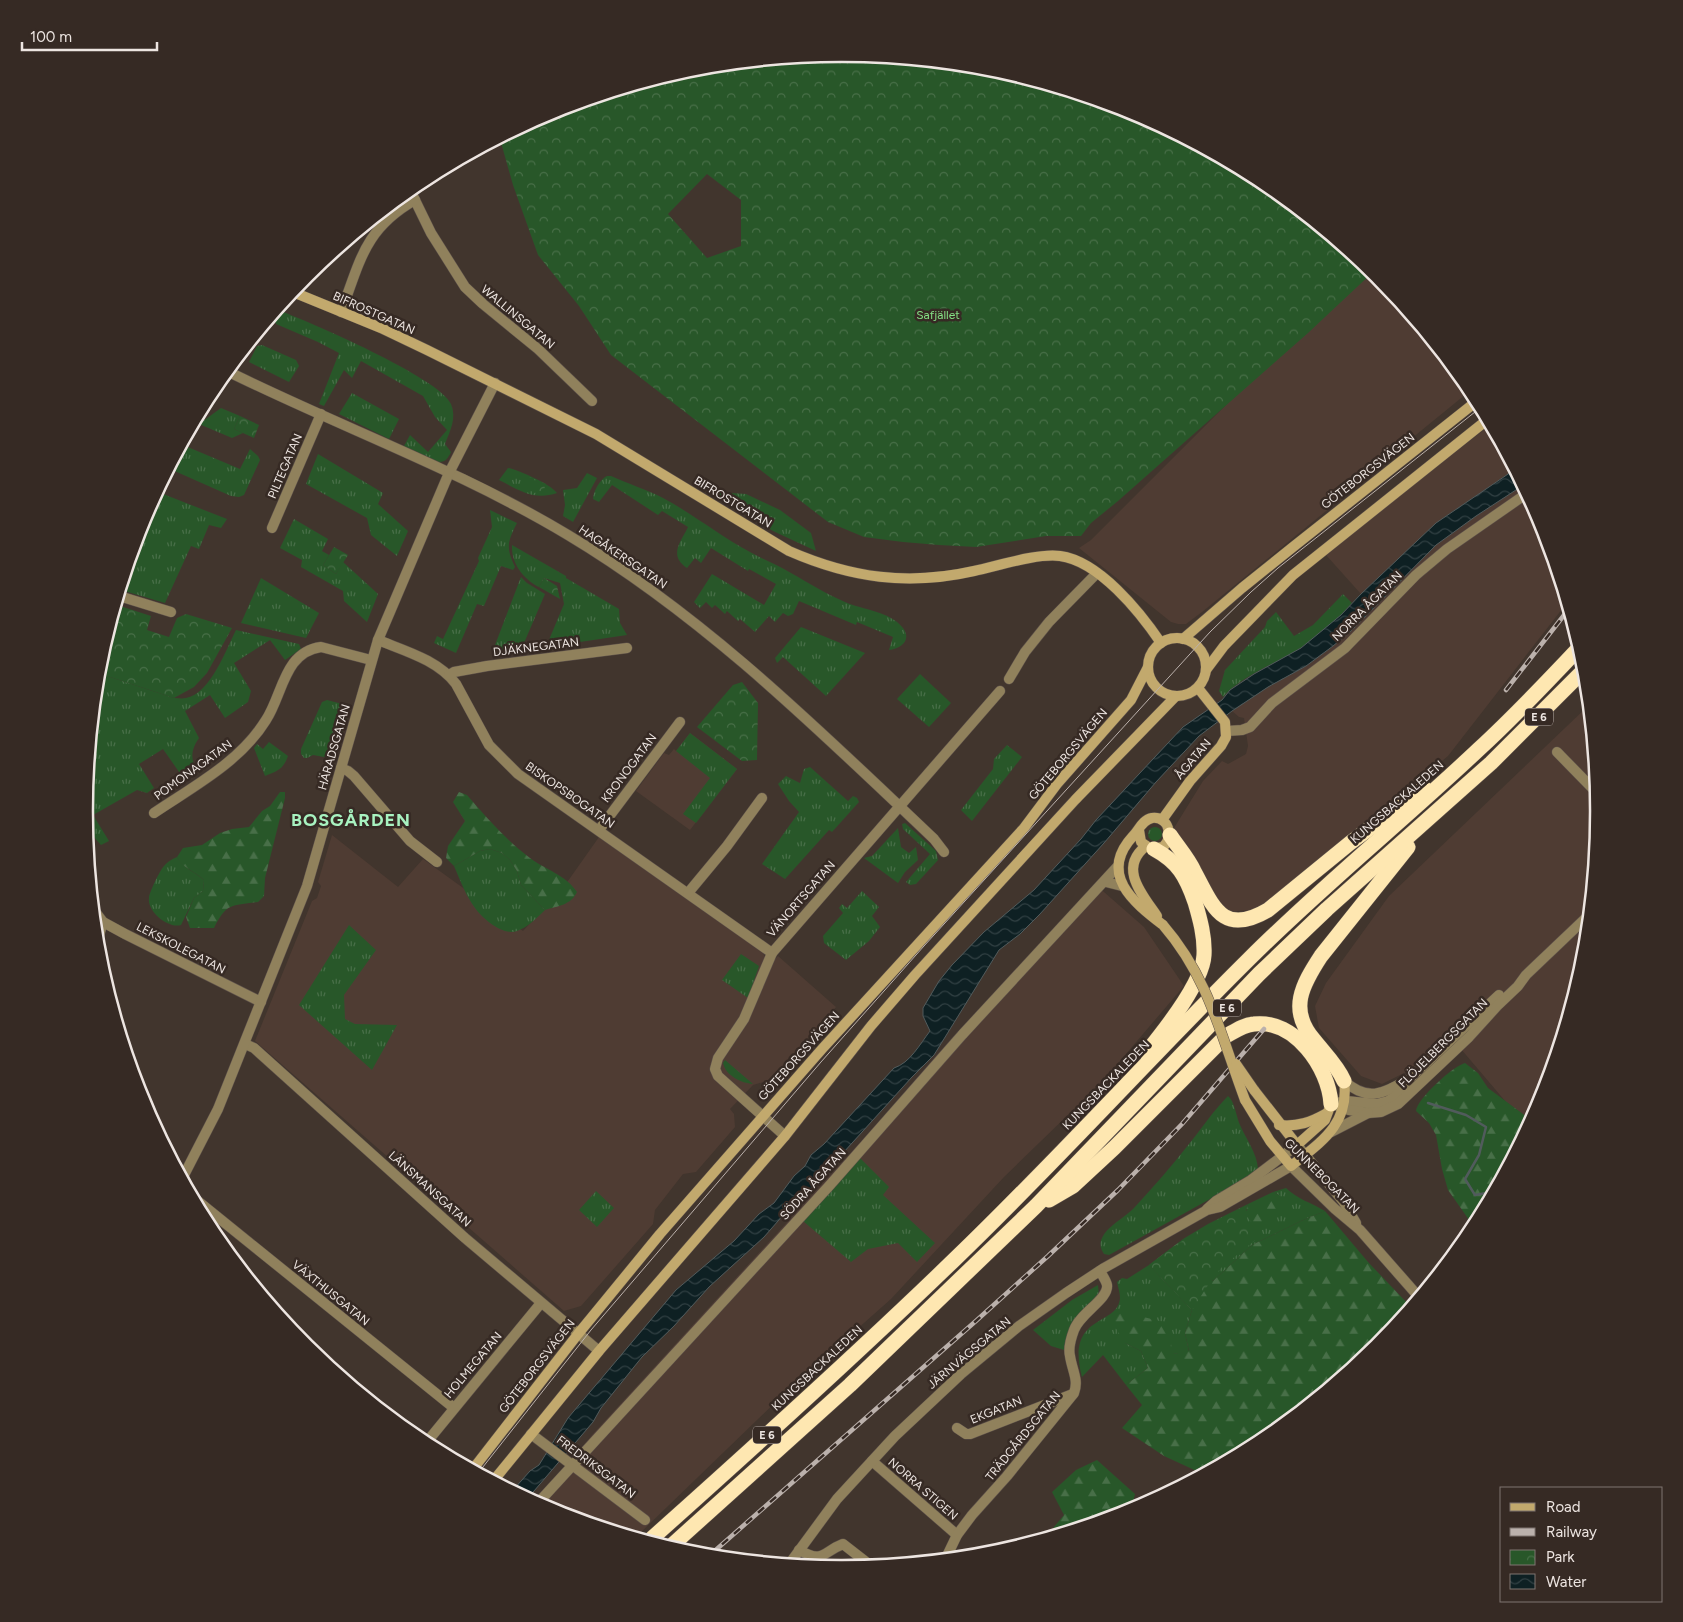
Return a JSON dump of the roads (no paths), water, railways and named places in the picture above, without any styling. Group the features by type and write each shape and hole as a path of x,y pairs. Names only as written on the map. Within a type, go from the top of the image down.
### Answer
{"highway":[{"name":"KUNGSBACKALEDEN","path":"655,1536 838,1371 956,1258 1084,1130 1242,966 1314,896 1477,752 1526,705 1573,655"},
{"name":"E 6","path":"677,1541 850,1385 1036,1206 1260,974 1327,909 1491,763 1578,676"},
{"path":"1170,835 1193,869 1207,899 1213,907 1227,918 1246,920 1268,910 1401,803 1477,752"},
{"path":"1344,1081 1334,1063 1305,1029 1299,1007 1301,995 1312,970 1321,956 1428,820"},
{"path":"1084,1130 1150,1048 1187,996 1202,968 1204,939 1190,889 1180,868 1169,858 1150,848"},
{"path":"1036,1206 1054,1198 1073,1186 1114,1148 1221,1041 1243,1026 1275,1024 1296,1037 1310,1053 1326,1080 1337,1107"}],"main road":[{"name":"BIFROSTGATAN","path":"300,295 381,328 495,382 596,434 789,551 831,567 868,576 901,580 953,576 1038,557 1051,556 1072,559 1097,573 1127,599 1151,627 1161,643"},
{"name":"GÖTEBORGSVÄGEN","path":"1183,639 1278,558 1471,406"},
{"path":"1206,670 1224,646 1293,575 1482,424"},
{"path":"1148,667 1149,677 1154,686 1174,697 1189,694 1198,688 1204,679 1206,662 1201,651 1194,644 1183,639 1170,639 1161,643"},
{"name":"GÖTEBORGSVÄGEN","path":"476,1464 578,1334 660,1234 762,1115 1024,828 1057,784 1131,700 1148,667 1150,655 1161,643"},
{"path":"1198,688 1226,726"},
{"path":"498,1475 599,1351 785,1136 871,1026 1075,800 1174,697"},
{"name":"ÅGATAN","path":"1162,820 1190,781 1224,741 1226,726"},
{"path":"1139,830 1140,840 1150,848 1164,845 1170,835 1168,826 1162,820 1155,818 1143,822 1124,848 1118,866 1122,886 1128,895 1151,912"},
{"name":"GUNNEBOGATAN","path":"1150,848 1138,852 1133,861 1135,881 1151,912 1177,942 1191,963 1202,985 1231,1057 1245,1100 1262,1128 1291,1166"},
{"name":"GUNNEBOGATAN","path":"1231,1057 1279,1125 1297,1146"},
{"name":"FLÖJELBERGSGATAN","path":"1279,1125 1302,1125 1337,1107 1346,1092 1344,1081"},
{"path":"1297,1146 1337,1107"},
{"name":"FLÖJELBERGSGATAN","path":"1291,1166 1331,1132 1339,1118 1337,1107"}],"street":[{"path":"341,312 357,266 368,243 388,220 415,200"},
{"name":"WALLINSGATAN","path":"415,200 445,257 466,287 483,304 549,359 592,401"},
{"name":"HAGÅKERSGATAN","path":"234,374 449,473 546,522 655,592 732,652 827,737 934,839 944,852"},
{"name":"HÄRADSGATAN","path":"185,1171 210,1128 307,886 378,640 449,473 495,382"},
{"name":"PILTEGATAN","path":"272,528 321,414"},
{"name":"NORRA ÅGATAN","path":"1226,726 1242,730 1250,727 1272,703 1345,648 1416,575 1447,549 1521,498"},
{"path":"1009,679 1025,652 1049,622 1097,573"},
{"path":"125,598 171,612"},
{"name":"BISKOPSBOGATAN","path":"378,640 431,663 449,675 456,684 489,745 518,774 772,953"},
{"name":"POMONAGATAN","path":"154,813 212,774 247,745 273,709 290,667 302,654 314,648 321,648 371,660"},
{"name":"DJÄKNEGATAN","path":"449,675 487,666 627,648"},
{"name":"VÄNORTSGATAN","path":"785,1136 718,1076 715,1069 718,1058 744,1019 772,953 1000,692"},
{"name":"KRONOGATAN","path":"599,830 680,722"},
{"path":"1557,752 1589,785"},
{"path":"341,768 354,776 410,841 437,862"},
{"path":"688,893 727,846 762,798"},
{"name":"SÖDRA ÅGATAN","path":"543,1497 570,1463 825,1190 972,1024 1057,931 1106,882 1108,876 1118,866"},
{"path":"1106,882 1122,886"},
{"name":"LEKSKOLEGATAN","path":"101,919 103,922 142,943 261,1002"},
{"name":"FLÖJELBERGSGATAN","path":"1344,1081 1359,1092 1373,1094 1387,1091 1408,1080 1507,988 1526,975 1582,921"},
{"path":"102,926 103,922"},
{"name":"FLÖJELBERGSGATAN","path":"1331,1132 1368,1113 1389,1109 1403,1100 1469,1037 1518,986 1526,975"},
{"name":"LÄNSMANSGATAN","path":"245,1044 261,1054 465,1238 599,1351"},
{"name":"FLÖJELBERGSGATAN","path":"1337,1107 1377,1104 1388,1101 1402,1090 1408,1080"},
{"name":"FLÖJELBERGSGATAN","path":"1337,1107 1368,1113"},
{"path":"1283,1156 1297,1146"},
{"name":"GUNNEBOGATAN","path":"1297,1146 1343,1201 1360,1230"},
{"name":"JÄRNVÄGSGATAN","path":"793,1558 824,1514 872,1461 906,1425 961,1374 1020,1326 1100,1271 1206,1210 1216,1201 1251,1180 1283,1156"},
{"name":"JÄRNVÄGSGATAN","path":"1206,1210 1220,1207 1291,1166"},
{"name":"GUNNEBOGATAN","path":"1291,1166 1335,1209 1360,1230 1415,1292"},
{"name":"VÄXTHUSGATAN","path":"208,1209 454,1408"},
{"name":"TRÄDGÅRDSGATAN","path":"950,1551 958,1535 1074,1394 1077,1385 1070,1355 1070,1343 1074,1328 1082,1316 1105,1295 1107,1286 1100,1271"},
{"name":"HOLMEGATAN","path":"432,1437 541,1303"},
{"name":"EKGATAN","path":"957,1428 966,1434 970,1434 1074,1394"},
{"name":"FREDRIKSGATAN","path":"532,1434 645,1520"},
{"name":"NORRA STIGEN","path":"872,1461 958,1535"},
{"path":"799,1550 810,1556 817,1557 825,1555 833,1548 843,1544 862,1559"}],"water":[{"path":"1509,473 1517,489 1436,545 1351,631 1306,666 1268,687 1199,736 1040,914 1020,934 999,950 934,1055 803,1197 792,1205 764,1237 709,1287 674,1326 642,1357 601,1408 593,1422 533,1493 517,1485 530,1471 539,1465 568,1418 676,1290 734,1241 759,1214 774,1203 794,1176 805,1166 811,1155 824,1144 894,1068 900,1066 914,1053 930,1031 923,1016 923,1008 939,981 952,965 984,932 1034,890 1183,727 1222,700 1230,690 1254,674 1301,648 1341,615 1436,523"}],"waterway":[{"path":"1428,1103 1466,1115 1486,1127 1479,1155 1465,1179 1475,1195 1485,1193"}],"tram line":[{"path":"483,1467 591,1330 821,1062 1210,632 1278,568 1475,412"}],"railway":[{"path":"1506,690 1564,616"},
{"path":"717,1549 977,1320 1118,1190 1182,1124 1264,1029"}],"district":[{"name":"BOSGÅRDEN","path":"351,820"}],"park label":[{"name":"Safjället","path":"938,315"}]}
